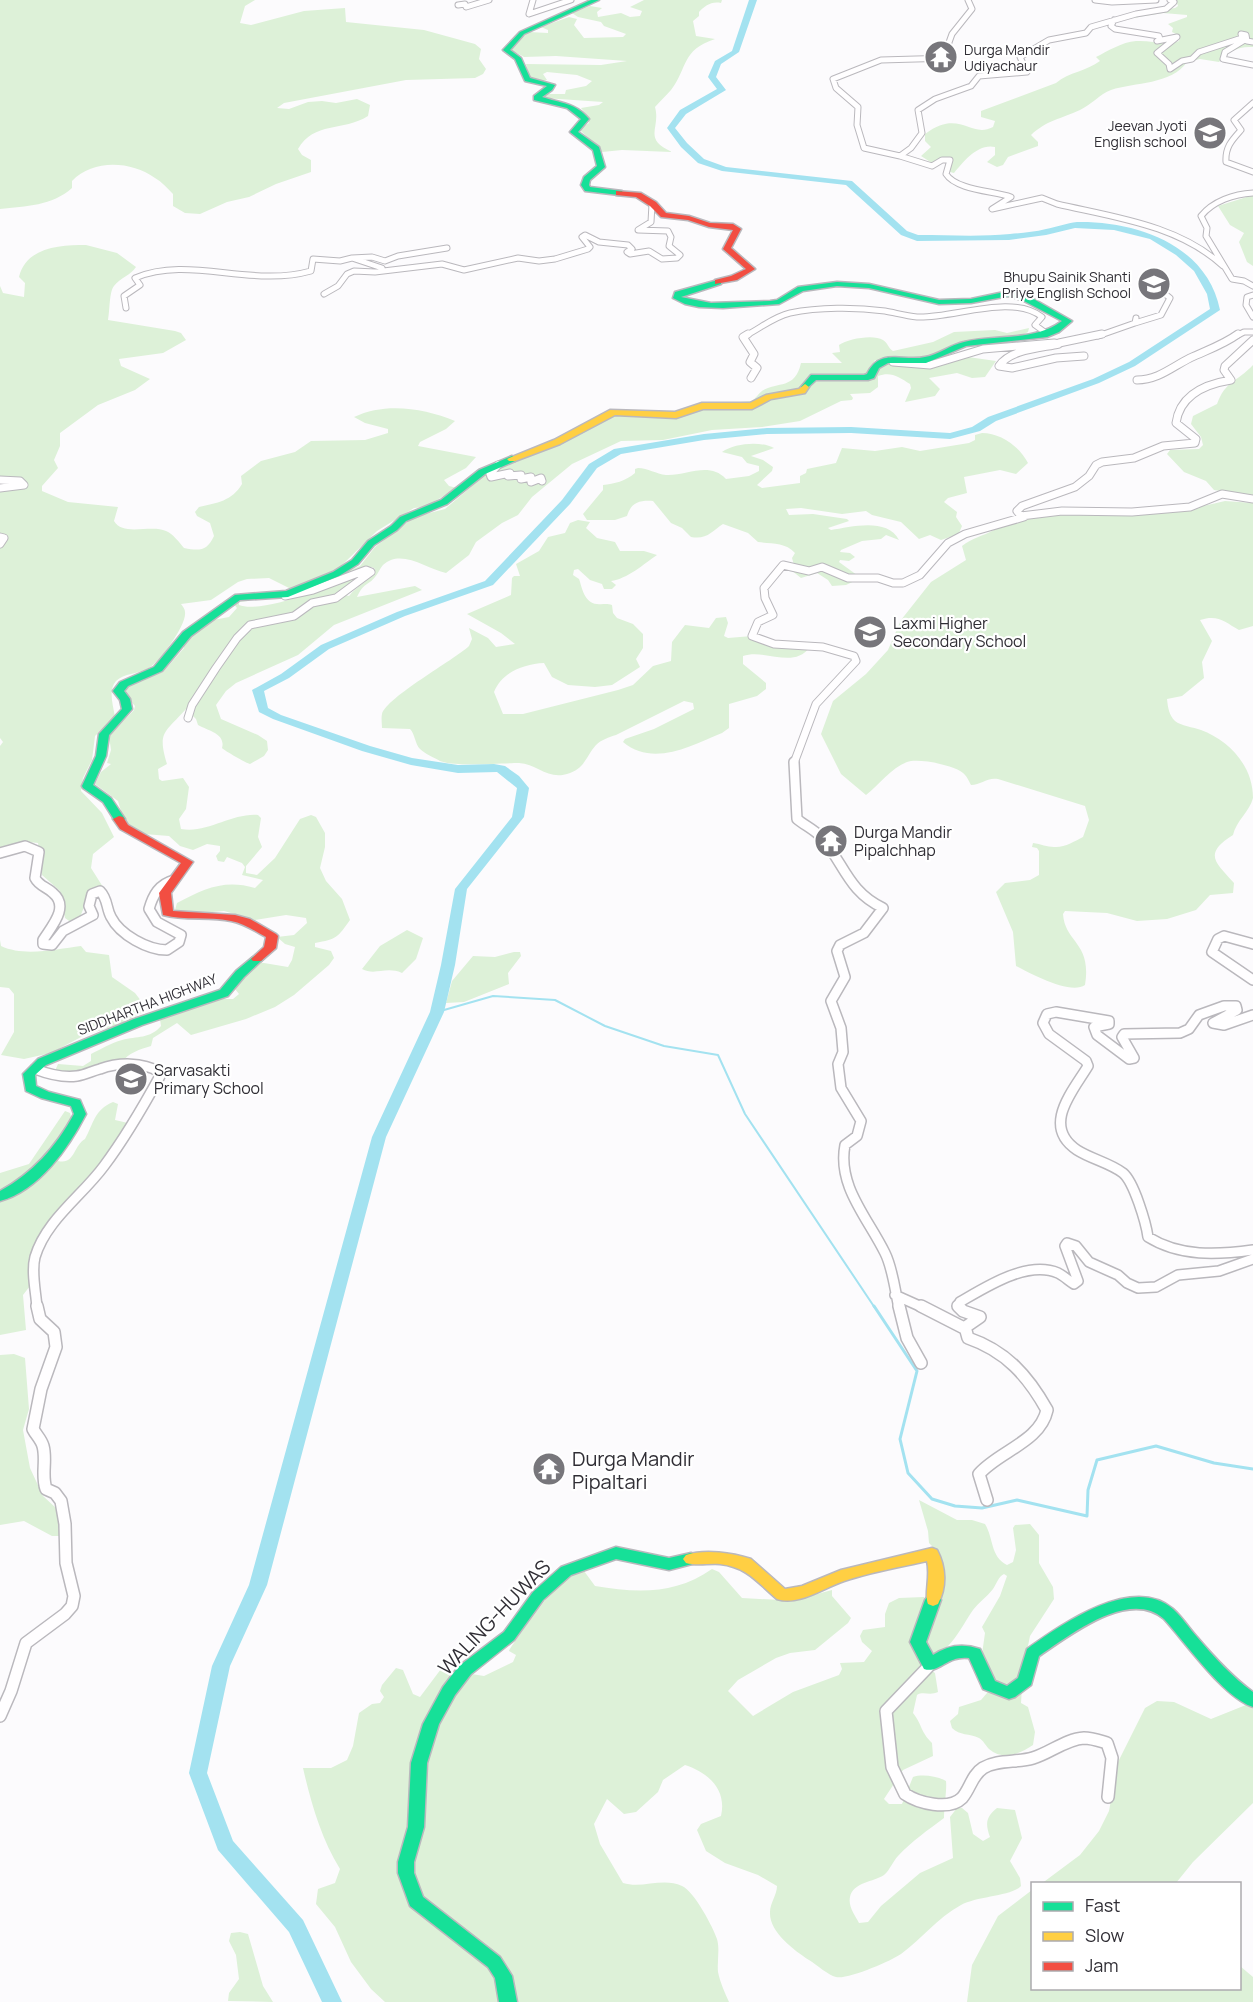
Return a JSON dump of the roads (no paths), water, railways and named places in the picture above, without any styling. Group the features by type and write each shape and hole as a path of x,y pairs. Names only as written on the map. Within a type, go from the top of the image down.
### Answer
{"main road":[{"path":"596,0 521,33 509,44 506,51 518,58 527,80 551,85 550,89 537,98 576,107 582,112 585,119 574,132 596,149 602,167 587,179 585,185 588,189 638,195 664,215 689,218 709,225 732,226 737,229 727,249 751,269 738,277 687,289 678,294 677,298 681,302 699,304 779,302 801,289 837,284 869,286 939,302 971,301 1013,294 1068,321 1066,326 1046,333 1014,340 963,344 926,360 885,360"},
{"name":"SIDDHARTHA HIGHWAY","path":"35,1069 42,1062 138,1022 224,993 240,974 270,948 272,936 253,925 229,917 181,918 167,913 165,893 188,862 124,827 107,800 87,786 101,756 104,734 127,709 125,699 118,691 124,684 158,669 187,634 238,597 280,596 336,574 355,562 371,543 404,519 444,502 482,472 557,442 613,412 676,415 702,406 752,406 769,397 802,391 814,377 865,378 871,376 873,367 885,360"},
{"path":"0,1197 24,1186 57,1155 80,1114 76,1103 52,1098 30,1088 29,1074 35,1069"},
{"name":"WALING-HUWAS","path":"508,2002 502,1976 494,1962 416,1901 406,1873 406,1862 416,1827 419,1763 431,1724 449,1692 465,1670 509,1636 538,1596 566,1570 616,1553 669,1564 693,1558 718,1558 746,1563 782,1595 804,1592 841,1576 932,1554 938,1568 937,1587 918,1642 930,1665"},
{"path":"930,1665 947,1651 965,1649 975,1653 989,1685 1009,1693 1025,1681 1032,1653 1089,1617 1113,1607 1136,1603 1162,1610 1221,1674 1253,1701"}],"street":[{"path":"458,5 465,4 466,8 489,0"},
{"path":"533,0 529,14 571,0"},
{"path":"968,0 972,9 950,37 947,48 952,55 951,58 881,60 833,79 836,88 858,107 857,125 864,148 932,166 940,160 950,160 946,174 948,178 969,188 1011,197 990,208 992,209 1047,199 1057,204 1162,230 1210,255 1223,266"},
{"path":"1095,0 1112,2 1156,0"},
{"path":"900,156 911,148 922,133 918,111 935,99 971,86 979,76 1027,72 1020,57 1049,40 1086,33 1091,27 1168,8 1174,2 1170,0"},
{"path":"1114,20 1111,26 1114,29 1159,36 1160,39 1157,41 1177,37 1157,53 1169,64 1170,69 1182,61 1192,59 1199,52 1242,38"},
{"path":"1253,42 1247,41 1246,35 1241,34 1243,41 1225,52 1223,59 1253,65"},
{"path":"1253,103 1236,116 1234,120 1241,130 1227,144 1224,154 1229,165 1253,172"},
{"path":"1253,193 1229,197 1201,216 1207,228 1206,236 1212,242 1232,279 1244,281 1253,286"},
{"path":"324,294 342,282 350,272 442,264 464,270 518,258 539,261 555,259 588,249 590,247 582,237 585,235 599,242 628,245 632,249 627,252 630,254 649,251 662,259 677,258 679,253 669,246 671,237 668,231 641,232 638,230 651,222 652,204"},
{"path":"126,308 124,296 140,285 135,278 149,272 191,270 231,276 297,276 311,271 313,259 340,261 372,257 385,261 398,256 447,248"},
{"path":"352,258 364,260 374,267 394,269"},
{"path":"1084,356 1056,358 1012,368 999,366 1008,357 1018,353 1094,337 1135,320 1161,315 1170,298 1165,294"},
{"path":"1253,295 1247,297 1245,301 1253,317"},
{"path":"751,378 757,368 750,362 754,354 743,337 761,328 773,318 790,313 855,309 918,317 1004,306 1042,316 1035,325 1046,333"},
{"path":"1137,380 1147,380 1158,376 1197,355 1224,344 1239,332 1253,332"},
{"path":"885,360 930,365 983,349 1059,343"},
{"path":"1024,517 1017,513 1022,506 1075,487 1089,476 1096,465 1102,462 1134,458 1162,446 1195,443 1196,439 1176,423 1176,417 1184,400 1193,391 1231,380 1224,370 1225,366 1251,343"},
{"path":"498,465 490,474 491,477 510,473 508,476 521,475 521,479 531,477 531,482 541,478 542,481"},
{"path":"0,480 20,481 24,485 0,488"},
{"path":"921,1363 907,1338 886,1255 854,1201 842,1161 845,1145 857,1136 861,1121 841,1088 838,1064 843,1052 841,1028 831,1001 845,977 837,951 840,945 864,933 883,908 867,902 853,888 821,836 797,819 795,803 794,760 816,704 856,661 854,656 826,647 785,646 752,636 756,623 772,615 764,588 783,566 809,571 822,567 848,578 878,578 893,583 903,583 920,575 948,543 965,534 1024,517 1062,511 1132,512 1190,507 1222,494 1253,499"},
{"path":"0,537 4,538 0,544"},
{"path":"188,718 192,705 216,668 237,638 250,626 294,616 312,603 336,598 371,572 366,570 350,578 293,596 280,596"},
{"path":"0,853 25,846 39,852 34,877 38,886 55,894 61,910 43,940 43,944 48,945 52,945 63,932 93,915 90,899 92,894 100,891 109,904 111,918 120,928 149,949 160,951 173,947 179,942 181,935 157,922 150,915 149,909 154,895 162,884 176,879"},
{"path":"1253,944 1224,936 1218,939 1212,952 1253,980"},
{"path":"1253,1015 1224,1024 1213,1023 1237,1010 1236,1006 1230,1005 1199,1015 1190,1029 1180,1033 1124,1034 1122,1036 1134,1058 1129,1059 1097,1035 1094,1027 1109,1024 1109,1021 1056,1012 1047,1014 1043,1028 1086,1061 1088,1066 1060,1111 1060,1123 1066,1138 1083,1154 1124,1174 1145,1217 1148,1237 1156,1243 1204,1255 1253,1250"},
{"path":"0,1716 11,1691 26,1643 65,1614 72,1606 75,1596 66,1563 64,1512 61,1501 43,1484 41,1477 43,1443 33,1429 41,1389 56,1347 54,1332 40,1319 37,1308 34,1264 36,1255 50,1228 103,1168 130,1129 160,1076 160,1072 154,1067 142,1066 109,1066 77,1076 56,1075 35,1069"},
{"path":"895,1295 907,1297 956,1327 965,1328 980,1317 963,1311 958,1306 960,1302 987,1286 1041,1269 1058,1273 1074,1284 1078,1281 1069,1262 1065,1246 1067,1243 1076,1246 1089,1262 1118,1275 1127,1283 1138,1288 1156,1287 1178,1275 1219,1271 1253,1258"},
{"path":"965,1328 969,1338 979,1340 1006,1356 1022,1370 1047,1410 1040,1430 999,1455 983,1469 980,1474 987,1500"},
{"path":"930,1665 886,1711 887,1742 897,1778 905,1794 920,1802 950,1805 965,1795 977,1772 992,1763 1031,1759 1058,1745 1085,1738 1096,1738 1107,1743 1112,1758 1108,1797"}],"waterway":[{"path":"332,2002 296,1926 225,1845 198,1773 221,1666 258,1585 379,1137 437,1012 461,889 518,817 523,788 515,778 501,769 458,769 411,761 366,749 277,717 263,710 258,690 285,676 325,647 401,614 489,583 566,502 593,466 618,451 704,437 767,431 851,430 950,436 976,429 992,419 1096,381 1132,364 1215,310 1212,294 1198,269 1179,253 1153,237 1114,227 1075,225 1009,237 917,238 904,233 849,183 725,169 701,161 684,145 671,128 683,112 722,90 712,77 718,63 735,52 753,0"},
{"path":"437,1012 493,996 555,1000 605,1026 664,1046 718,1055 745,1114 875,1308"},
{"path":"874,1306 917,1371 900,1439 908,1473 932,1499 955,1506 982,1508 1017,1500 1087,1516 1088,1490 1097,1460 1156,1446 1214,1463 1253,1469"}],"place":[{"name":"Durga Mandir Udiyachaur","path":"941,57"},
{"name":"Jeevan Jyoti English school","path":"1210,133"},
{"name":"Bhupu Sainik Shanti Priye English School","path":"1154,284"},
{"name":"Laxmi Higher Secondary School","path":"870,632"},
{"name":"Durga Mandir Pipalchhap","path":"831,841"},
{"name":"Sarvasakti Primary School","path":"131,1079"},
{"name":"Durga Mandir Pipaltari","path":"549,1469"}]}
